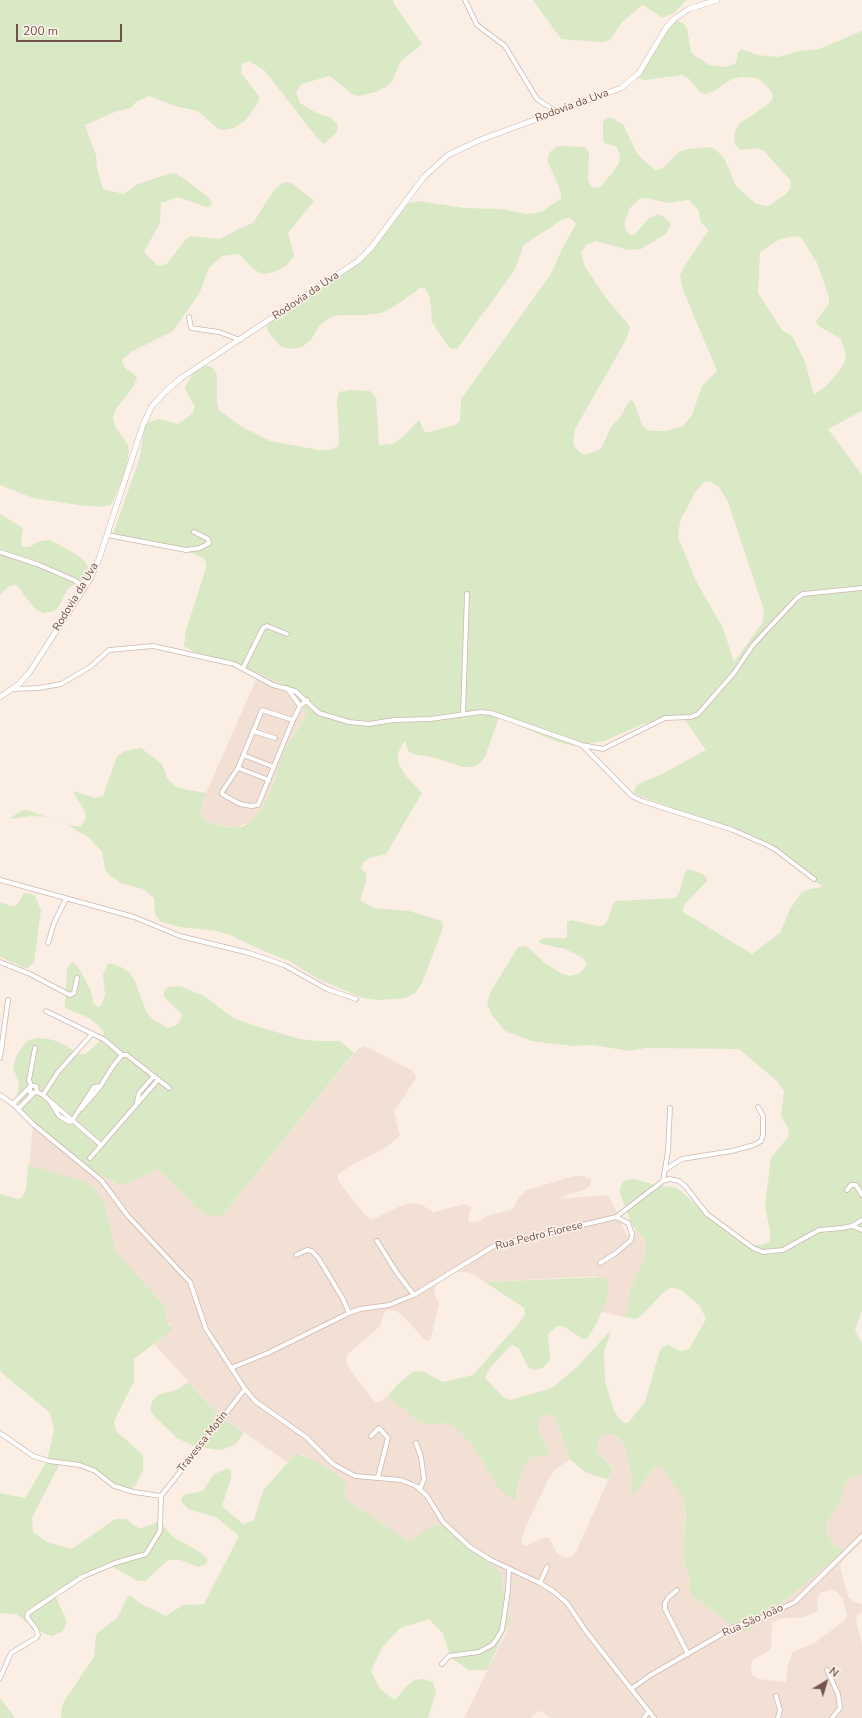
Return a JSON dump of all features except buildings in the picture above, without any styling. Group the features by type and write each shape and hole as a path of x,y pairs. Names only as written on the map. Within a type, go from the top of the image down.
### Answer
{"street":[{"path":"465,0 478,24 505,46 537,99 557,112"},
{"name":"Rodovia da Uva","path":"0,697 14,689 29,673 85,587 96,566 141,430 152,406 174,384 358,261 371,248 424,177 448,155 470,144 624,86 641,69 666,28 674,19 689,9 717,0"},
{"path":"189,317 191,328 219,332 240,340"},
{"path":"107,535 186,550 200,548 209,543 208,540 194,532"},
{"path":"0,552 36,564 74,580 85,587"},
{"path":"14,689 39,688 67,682 90,667 109,650 131,647 159,647 225,661 243,668 273,685 295,691 319,713 349,722 369,724 402,719 430,719 463,714 491,714 582,745 603,749 665,718 691,717 698,714 734,673 753,645 797,598 803,594 862,588"},
{"path":"463,714 467,594"},
{"path":"243,668 263,628 267,626 287,634"},
{"path":"287,688 300,706"},
{"path":"293,720 264,709 262,710 238,768 222,792 228,798 240,804 251,806 258,805 293,720 300,706 306,700"},
{"path":"253,731 275,738"},
{"path":"582,745 632,796 642,801 733,830 767,845 776,850 814,879"},
{"path":"243,755 274,767"},
{"path":"238,768 269,780"},
{"path":"0,880 134,917 180,936 227,947 284,965 327,989 356,999"},
{"path":"48,943 54,923 66,899"},
{"path":"0,962 30,974 70,995 74,993 77,978"},
{"path":"0,1058 8,1000"},
{"path":"46,1011 105,1040 122,1055 127,1055 157,1081 169,1088"},
{"path":"43,1095 58,1072 92,1034"},
{"path":"35,1048 30,1080 30,1092 43,1095 51,1103 59,1116 69,1122 72,1122 101,1145"},
{"path":"72,1122 122,1055"},
{"path":"137,1102 139,1093 153,1077"},
{"path":"90,1158 137,1102 157,1081"},
{"path":"13,1104 30,1087 36,1086 35,1093 18,1109"},
{"path":"0,1095 13,1104 34,1125 100,1180 132,1221 190,1282 206,1329 245,1389 263,1408 306,1437 332,1464 355,1476 401,1480 420,1489 443,1522 479,1554 540,1583 567,1603 585,1630 654,1718"},
{"path":"19,1098 25,1102"},
{"path":"666,1170 682,1159 732,1151 754,1145 761,1141 763,1135 763,1116 758,1107"},
{"path":"663,1181 666,1170 670,1108"},
{"path":"663,1181 670,1179 679,1181 685,1186 707,1214 753,1248 763,1252 783,1250 819,1230 852,1226 862,1220"},
{"name":"Rua Pedro Fiorese","path":"231,1368 268,1353 360,1309 389,1306 414,1295 494,1246 616,1217 663,1181"},
{"path":"847,1190 851,1185 856,1185 862,1195"},
{"path":"600,1263 616,1253 631,1240 632,1234 628,1223 616,1217"},
{"path":"852,1226 862,1230"},
{"path":"377,1241 397,1273 414,1295"},
{"path":"296,1255 307,1250 312,1251 319,1259 343,1299 349,1314"},
{"name":"Travessa Motin","path":"161,1496 245,1389"},
{"path":"371,1436 379,1428 388,1438 378,1477"},
{"path":"0,1433 33,1456 49,1461 80,1465 100,1474 114,1486 134,1492 161,1496 160,1531 146,1554 115,1563 82,1577 28,1613 27,1617 36,1629 38,1635 36,1638 11,1653 0,1678"},
{"path":"416,1443 421,1457 424,1479 420,1489"},
{"name":"Rua São João","path":"631,1689 734,1627 761,1618 795,1602 862,1536"},
{"path":"540,1583 547,1567"},
{"path":"442,1664 449,1656 479,1652 492,1645 496,1640 502,1630 508,1590 509,1569"},
{"path":"677,1590 668,1598 665,1603 665,1609 688,1654"},
{"path":"827,1670 836,1689 840,1708 832,1718"},
{"path":"776,1696 780,1710 778,1718"},
{"path":"644,1718 649,1711"}],"shaded area":[{"path":"259,673 283,685 307,713 293,734 265,802 252,821 236,828 211,823 203,819 199,812"},
{"path":"365,1046 411,1070 415,1074 416,1078 394,1112 400,1136 386,1147 338,1174 338,1180 365,1215 371,1219 376,1218 398,1207 411,1203 422,1205 433,1212 465,1204 471,1207 468,1221 470,1223 479,1221 489,1215 512,1210 519,1197 527,1190 574,1176 582,1176 590,1179 590,1186 581,1191 565,1195 560,1199 605,1195 609,1197 627,1236 630,1236 636,1230 644,1240 646,1247 642,1264 631,1288 625,1317 602,1312 608,1285 597,1276 485,1282 470,1273 456,1271 435,1286 434,1292 439,1304 431,1338 428,1341 424,1339 403,1316 396,1311 388,1310 384,1313 380,1326 347,1355 346,1362 352,1373 375,1402 379,1402 388,1396 419,1422 431,1425 446,1423 454,1427 471,1443 498,1487 517,1495 519,1477 527,1461 536,1455 547,1455 548,1448 538,1430 538,1421 546,1413 555,1418 570,1459 555,1470 549,1478 525,1528 521,1542 525,1546 543,1538 549,1538 557,1553 566,1558 571,1557 576,1552 613,1469 597,1451 598,1441 603,1435 611,1434 617,1436 626,1450 631,1474 632,1493 635,1493 652,1470 661,1466 682,1495 686,1507 683,1557 690,1580 689,1591 694,1597 735,1628 752,1628 841,1554 841,1549 834,1545 828,1535 826,1527 846,1483 851,1478 862,1474 862,1542 842,1561 840,1567 848,1596 854,1602 862,1604 862,1612 857,1616 856,1621 862,1645 862,1718 551,1718 538,1711 531,1718 464,1718 506,1633 511,1614 507,1607 500,1573 497,1569 447,1527 431,1526 410,1543 345,1499 346,1483 341,1477 304,1455 293,1456 287,1462 219,1415 154,1344 171,1331 171,1325 167,1322 163,1304 115,1251 107,1218 29,1165 33,1126 76,1162 115,1183 125,1184 158,1169 203,1213 222,1216 358,1049","holes":["830,1590 837,1592 843,1599 847,1616 845,1620 816,1642 793,1652 788,1664 786,1682 759,1679 752,1675 751,1665 753,1660 771,1650 772,1623 779,1619 803,1617 816,1612 818,1608 817,1598 820,1593"]}],"green space":[{"path":"0,0 393,0 394,4 422,44 401,61 392,81 387,86 376,92 358,96 352,94 330,76 301,84 296,93 300,103 315,112 331,118 338,125 337,132 324,144 318,139 264,70 249,61 242,64 241,73 259,96 259,101 246,120 234,128 224,130 218,129 198,111 175,106 149,96 136,102 131,108 115,112 85,125 96,155 97,168 103,189 124,194 138,184 171,173 185,179 209,198 212,203 211,206 206,207 178,197 161,203 160,223 144,252 158,266 167,264 185,240 191,236 220,239 253,223 274,190 282,183 288,182 293,184 314,201 288,233 294,256 286,266 275,272 262,274 253,269 239,254 222,256 209,268 199,294 173,331 131,352 122,360 124,367 137,377 134,386 116,409 113,417 115,426 128,445 129,452 125,472 112,504 102,507 33,498 0,485"},
{"path":"533,0 687,0 674,13 663,18 643,5 622,22 610,40 602,42 561,39"},
{"path":"675,20 683,23 687,28 691,52 695,56 710,65 725,67 736,63 738,52 742,49 757,55 778,57 799,51 819,49 862,31 862,411 828,429 862,475 862,1311 855,1330 862,1344 862,1474 851,1478 846,1483 839,1503 826,1527 828,1535 834,1545 842,1549 841,1554 752,1628 745,1631 735,1628 694,1597 689,1591 690,1580 683,1557 686,1513 684,1500 661,1466 652,1470 635,1493 632,1493 631,1474 626,1450 617,1436 611,1434 603,1435 598,1441 597,1451 613,1469 608,1479 601,1478 585,1472 570,1459 555,1418 550,1414 542,1416 538,1421 538,1430 550,1452 547,1455 532,1457 527,1461 519,1477 516,1498 513,1500 498,1487 471,1443 454,1427 446,1423 431,1425 419,1422 388,1396 397,1385 414,1371 424,1372 443,1382 473,1375 520,1322 525,1314 524,1308 485,1282 603,1277 607,1280 608,1285 606,1303 595,1326 587,1338 583,1339 563,1326 557,1326 548,1334 550,1360 544,1367 535,1370 528,1367 519,1349 513,1345 509,1347 489,1369 485,1378 503,1397 511,1400 552,1388 577,1367 610,1331 604,1352 605,1381 614,1411 621,1421 626,1423 629,1422 645,1402 660,1350 668,1345 681,1351 689,1349 706,1319 700,1306 681,1290 671,1287 663,1293 640,1317 635,1319 625,1317 631,1288 642,1264 646,1247 644,1239 632,1225 620,1194 620,1187 623,1181 634,1179 655,1185 674,1187 681,1191 707,1215 750,1245 761,1245 770,1241 770,1231 765,1206 771,1158 788,1137 789,1130 781,1115 784,1091 777,1081 739,1049 645,1048 630,1051 592,1045 572,1046 532,1041 505,1031 491,1014 487,1003 491,991 518,947 524,946 529,948 546,964 561,973 569,976 579,974 587,965 583,958 565,949 542,944 539,942 540,940 544,938 567,938 567,922 571,920 603,926 608,920 613,904 617,901 675,898 679,893 685,873 688,869 702,874 706,877 707,881 684,905 683,912 752,954 780,933 790,909 802,892 809,889 823,887 764,843 635,794 634,791 636,786 664,773 706,750 682,716 643,724 604,741 573,746 555,741 499,717 485,757 478,765 472,767 463,767 432,757 413,754 408,751 405,740 398,753 398,763 406,776 422,793 386,854 369,858 363,863 361,868 366,874 366,882 360,900 374,908 409,911 442,921 443,928 422,983 415,993 405,998 379,1000 363,998 320,980 289,961 232,936 218,931 180,927 161,922 155,914 154,898 143,889 121,883 109,875 105,869 102,852 88,837 65,823 72,826 81,826 86,818 85,812 73,791 95,798 103,796 117,756 125,751 141,748 162,764 167,778 175,786 206,793 199,812 203,819 211,823 228,827 242,827 252,821 265,802 274,782 283,752 307,713 280,683 259,673 236,668 194,652 184,646 186,630 206,568 204,559 194,554 113,534 140,457 144,428 147,423 159,419 178,424 192,414 195,407 185,387 195,370 203,366 210,366 213,368 217,375 217,404 219,410 239,425 270,441 319,450 330,450 338,446 337,400 339,392 350,390 370,391 376,398 379,445 392,444 403,437 419,420 425,433 455,425 460,421 461,399 551,274 562,249 576,224 569,218 563,219 524,245 514,271 457,349 452,349 448,346 432,322 430,298 425,288 420,288 392,308 381,313 366,315 338,315 329,318 319,326 311,340 302,347 290,349 280,346 269,333 266,324 365,254 404,205 418,201 464,208 501,209 527,214 541,212 561,199 558,184 547,160 550,152 556,147 561,146 585,147 589,153 588,181 593,188 600,187 619,163 620,156 617,147 605,143 603,139 603,123 605,119 610,117 623,124 637,154 655,170 662,169 679,152 687,149 709,147 716,150 724,158 736,186 756,204 768,206 786,194 791,187 790,180 764,151 757,148 740,150 735,144 734,134 740,123 766,106 772,100 773,96 771,91 763,82 756,78 741,77 732,79 712,92 705,94 700,92 689,79 682,75 645,80 640,79 638,76 652,57 658,40","holes":["645,198 669,203 687,200 690,201 699,211 701,223 709,230 683,268 680,276 682,287 717,371 702,386 692,415 683,426 667,431 647,430 642,425 634,402 631,400 621,416 611,427 601,449 585,455 579,452 574,446 573,441 575,429 626,340 630,328 606,298 585,267 581,253 586,245 596,241 628,250 641,249 666,234 671,224 664,217 658,214 649,218 634,235 627,232 624,224 630,208 639,199","795,236 801,237 817,263 829,297 829,304 816,321 818,326 840,338 846,354 844,364 838,372 826,386 814,395 805,362 792,336 782,330 758,293 760,252 780,239","710,481 719,487 728,502 764,610 763,622 734,662 723,628 696,581 678,537 680,521 696,491 704,482"]},
{"path":"0,514 23,528 21,544 23,547 29,547 38,542 50,540 84,560 88,567 86,578 68,588 59,606 54,611 43,613 34,608 17,585 8,587 0,595"},
{"path":"27,810 57,821 46,817 31,816 9,819 21,811"},
{"path":"24,893 30,893 35,896 41,910 34,962 28,968 24,968 0,957 0,902 11,906 16,906"},
{"path":"72,962 75,963 80,970 91,991 93,1002 97,1007 101,1006 105,995 103,975 108,963 119,966 129,972 134,979 147,1013 154,1020 168,1028 177,1025 182,1014 164,997 164,991 168,987 180,986 204,996 232,1017 249,1024 300,1039 340,1041 354,1053 222,1216 207,1215 198,1209 158,1169 131,1182 120,1185 86,1168 33,1126 20,1107 17,1097 19,1084 13,1067 17,1054 27,1041 38,1038 48,1039 60,1042 79,1054 85,1054 98,1043 104,1033 102,1029 89,1018 65,1008 67,968"},
{"path":"28,1165 83,1181 95,1189 102,1199 110,1226 115,1251 163,1304 166,1309 167,1322 172,1328 171,1331 134,1359 134,1381 114,1421 116,1431 143,1455 143,1470 136,1485 127,1491 77,1463 61,1461 32,1518 33,1532 49,1543 72,1549 115,1519 126,1519 140,1529 159,1521 172,1536 201,1553 208,1560 206,1564 198,1567 180,1560 168,1560 145,1581 138,1581 106,1563 54,1593 67,1622 63,1631 52,1636 38,1631 16,1614 0,1613 0,1493 25,1498 47,1461 54,1430 50,1413 0,1370 0,1194 19,1199 22,1197 26,1189"},
{"path":"188,1382 219,1415 244,1433 235,1445 220,1450 193,1446 177,1438 155,1417 150,1410 152,1401 158,1395 176,1390"},
{"path":"298,1454 314,1460 341,1477 346,1483 345,1499 410,1542 431,1526 442,1524 497,1569 500,1573 511,1619 487,1670 469,1670 451,1658 443,1634 429,1619 400,1628 382,1648 371,1671 380,1689 395,1700 407,1686 415,1680 424,1679 433,1682 436,1692 428,1718 61,1718 62,1707 65,1700 94,1657 96,1634 118,1617 128,1596 131,1596 141,1604 166,1616 183,1605 204,1604 239,1536 216,1517 188,1509 181,1501 183,1495 203,1491 213,1475 227,1468 231,1471 231,1478 222,1506 243,1524 254,1520 263,1491 293,1456"},
{"path":"0,1698 11,1712 15,1718 0,1718"}]}
